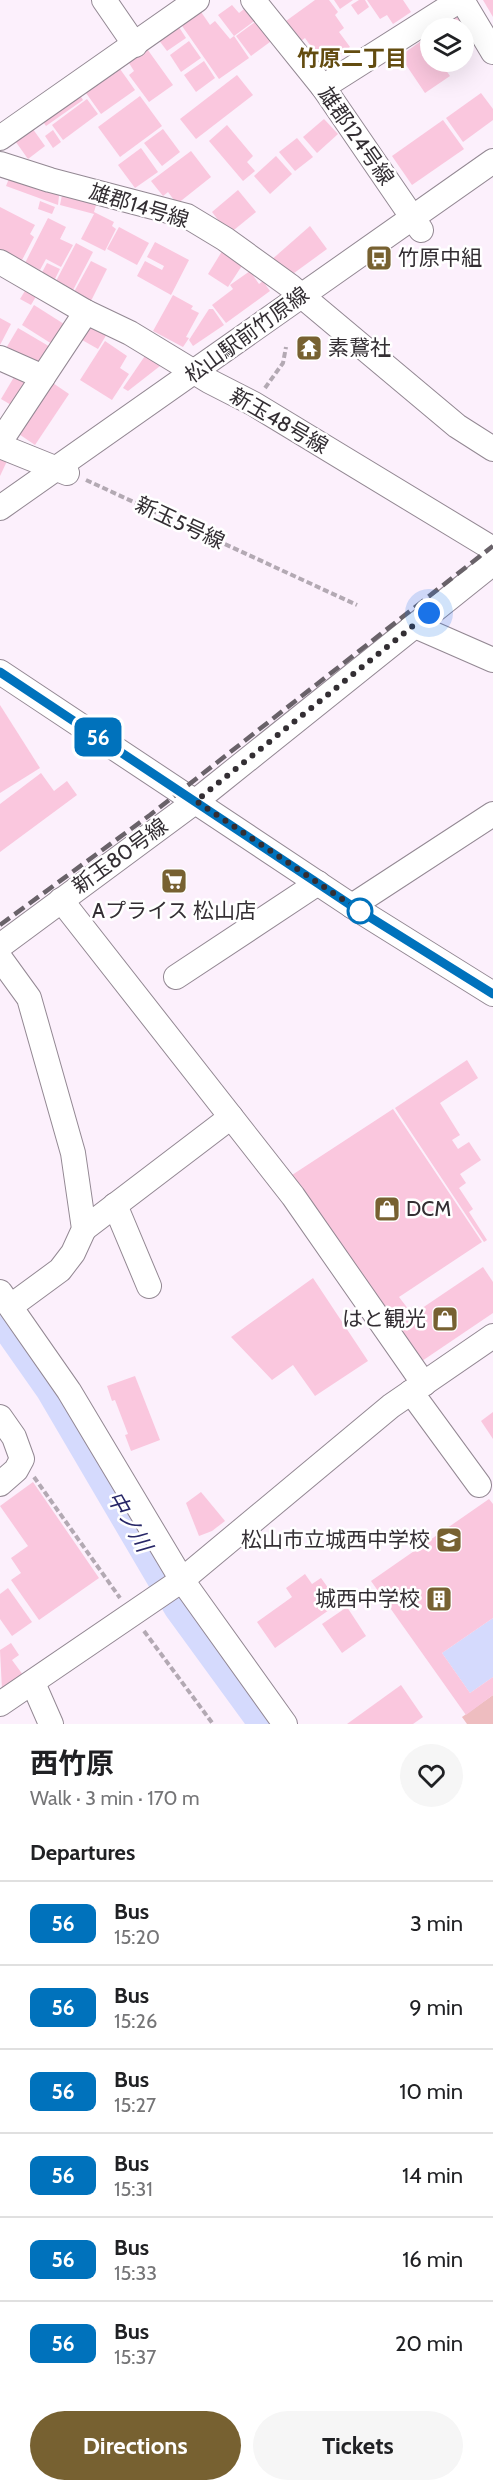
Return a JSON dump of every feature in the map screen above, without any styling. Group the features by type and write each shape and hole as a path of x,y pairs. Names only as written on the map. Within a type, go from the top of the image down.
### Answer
{"street":[{"path":"105,0 135,45"},
{"path":"0,138 197,0"},
{"name":"雄郡124号線","path":"253,0 323,87 417,224"},
{"path":"323,87 461,0 493,52"},
{"name":"松山駅前竹原線","path":"417,224 493,161"},
{"name":"雄郡14号線","path":"0,164 50,180 187,216 225,239 306,301 457,426 493,449"},
{"name":"松山駅前竹原線","path":"0,526 66,472 306,301 417,224 493,180"},
{"name":"新玉48号線","path":"0,262 86,312 130,333 201,377 254,404 493,549"},
{"path":"66,472 0,444 86,312"},
{"path":"0,358 43,377"},
{"name":"松山駅前竹原線","path":"0,508 66,472"},
{"name":"新玉80号線","path":"0,946 196,801 493,563"},
{"path":"413,625 493,660"},
{"path":"0,672 352,906 493,994"},
{"path":"352,906 493,814"},
{"path":"176,977 318,883"},
{"path":"61,900 293,1196 478,1485"},
{"path":"0,958 29,998 74,1153 84,1229"},
{"path":"231,1117 84,1229 73,1253 60,1270 4,1300 69,1391 172,1587 285,1724"},
{"path":"115,1205 149,1286"},
{"path":"0,1704 172,1587 391,1406 493,1336"},
{"path":"0,1417 14,1437 22,1459 16,1470 0,1484"},
{"path":"33,1683 51,1724"}],"path":[{"path":"254,404 283,363 286,347"},
{"name":"新玉5号線","path":"66,472 357,605"},
{"path":"22,1459 132,1615 213,1724"}],"shaded area":[{"path":"493,1695 493,1724 467,1724 462,1717"}],"water":[{"path":"493,1618 493,1677 470,1693 442,1653"}],"building":[{"path":"315,0 329,0 338,12 335,15 344,28 339,32 350,47 325,66 305,38 301,41 286,21"},
{"path":"334,0 353,0 340,9"},
{"path":"359,0 365,0 369,7 358,15 351,5"},
{"path":"367,0 403,0 411,12 393,24 387,15 380,19"},
{"path":"483,0 493,0 493,17"},
{"path":"232,5 239,13 248,6 257,19 234,36 218,15"},
{"path":"199,9 210,25 215,21 230,39 234,36 249,58 219,79 180,23"},
{"path":"454,13 458,18 446,18"},
{"path":"259,19 274,39 251,56 236,36"},
{"path":"175,21 186,38 167,51 155,35"},
{"path":"189,41 201,58 181,72 170,55"},
{"path":"420,42 420,72 447,72 450,76 425,93 400,56"},
{"path":"145,46 173,85 149,102 129,75 134,71 129,63 133,60 131,57"},
{"path":"204,61 215,78 196,92 184,75"},
{"path":"120,69 135,90 101,114 86,93"},
{"path":"237,75 253,95 196,139 180,119"},
{"path":"76,89 83,100 46,126 39,116"},
{"path":"481,93 493,109 493,120 463,142 446,118"},
{"path":"140,96 162,126 120,157 98,127"},
{"path":"87,99 98,114 63,140 52,125"},
{"path":"324,119 338,134 317,153 303,137"},
{"path":"443,120 464,149 412,185 392,156"},
{"path":"30,125 45,146 28,159 13,138"},
{"path":"227,125 253,156 247,162 255,171 243,181 209,141"},
{"path":"163,129 180,152 162,166 144,143"},
{"path":"53,130 61,142 53,148 45,136"},
{"path":"297,138 313,157 295,171 279,152"},
{"path":"141,148 158,172 135,188 118,165"},
{"path":"191,151 211,177 177,204 168,192 163,196 151,181"},
{"path":"276,156 292,174 270,194 254,176"},
{"path":"12,171 60,187 58,205 6,186"},
{"path":"63,190 98,198 94,212 114,222 112,226 116,229 105,251 81,239 94,214 60,205"},
{"path":"238,190 256,212 229,234 212,212"},
{"path":"40,201 55,207 52,214 38,209"},
{"path":"0,207 35,225 30,234 34,237 21,262 0,250"},
{"path":"48,218 66,227 60,239 73,245 61,267 46,259 40,270 25,263"},
{"path":"310,226 327,249 290,276 269,262"},
{"path":"119,227 149,243 137,265 107,249"},
{"path":"155,242 189,260 171,295 137,276 145,261 162,270 164,266 147,257"},
{"path":"76,243 93,252 71,294 54,285"},
{"path":"224,248 245,261 228,287 208,274"},
{"path":"91,261 107,269 91,301 74,292"},
{"path":"47,263 60,269 52,285 39,278"},
{"path":"250,271 259,284 263,281 270,291 226,323 212,305 233,289 230,285"},
{"path":"28,286 38,293 31,305 20,299"},
{"path":"173,295 193,306 191,309 199,313 183,347 153,331"},
{"path":"34,305 64,324 52,344 22,325"},
{"path":"209,309 213,309 224,325 193,346 189,340"},
{"path":"0,318 11,324 0,345"},
{"path":"85,318 108,332 98,349 75,336"},
{"path":"18,328 52,348 39,370 5,350"},
{"name":"素鵞社","path":"308,338 318,346 310,356 300,349"},
{"path":"105,341 127,356 120,368 129,374 112,400 80,380"},
{"path":"147,353 157,360 160,366 128,391 123,388"},
{"path":"17,372 33,382 18,409 1,399"},
{"path":"47,379 69,394 35,445 13,430"},
{"path":"0,455 8,459 0,476"},
{"path":"0,705 40,768 0,793"},
{"path":"41,773 54,791 67,781 77,795 0,852 0,804"},
{"path":"467,1060 478,1078 440,1103 460,1135 452,1140 458,1149 469,1142 481,1160 460,1174 466,1183 459,1188 473,1209 469,1212 487,1240 484,1242 395,1108"},
{"name":"DCM","path":"393,1109 482,1242 399,1297 409,1310 390,1323 292,1175"},
{"name":"はと観光","path":"483,1267 493,1282 493,1313 422,1361 397,1325"},
{"path":"313,1278 368,1361 315,1396 293,1365 272,1380 231,1337"},
{"path":"135,1376 160,1440 131,1451 125,1435 128,1434 107,1386"},
{"path":"493,1412 493,1439 481,1421"},
{"path":"33,1482 99,1578 39,1620 11,1580 21,1573 11,1558 28,1546 0,1506"},
{"path":"201,1492 225,1521 212,1531 199,1536 186,1503"},
{"name":"城西中学校","path":"489,1499 493,1504 493,1618 442,1653 470,1693 493,1677 493,1695 466,1715 371,1581"},
{"path":"305,1574 312,1584 321,1578 339,1603 275,1648 257,1622 292,1597 286,1588"},
{"path":"8,1588 32,1622 12,1636 0,1619 0,1594"},
{"path":"347,1607 366,1636 342,1653 322,1624"},
{"path":"11,1643 19,1655 12,1660 23,1675 2,1690 0,1650"},
{"path":"401,1685 423,1717 413,1724 347,1724"}],"waterway":[{"name":"中ノ川","path":"0,1314 52,1388 180,1606 266,1724"}],"railway":[{"path":"0,925 150,815 493,546"}],"bus line":[{"name":"56","path":"0,672 352,906 493,994"}],"place":[{"name":"竹原中組","path":"379,258"},
{"name":"素鵞社","path":"309,348"},
{"name":"Aプライス 松山店","path":"174,881"},
{"name":"DCM","path":"387,1209"},
{"name":"はと観光","path":"445,1319"},
{"name":"松山市立城西中学校","path":"449,1540"},
{"name":"城西中学校","path":"439,1599"}],"district":[{"name":"竹原二丁目","path":"352,58"}],"route":[{"path":"360,911 196,801 429,613"}]}
